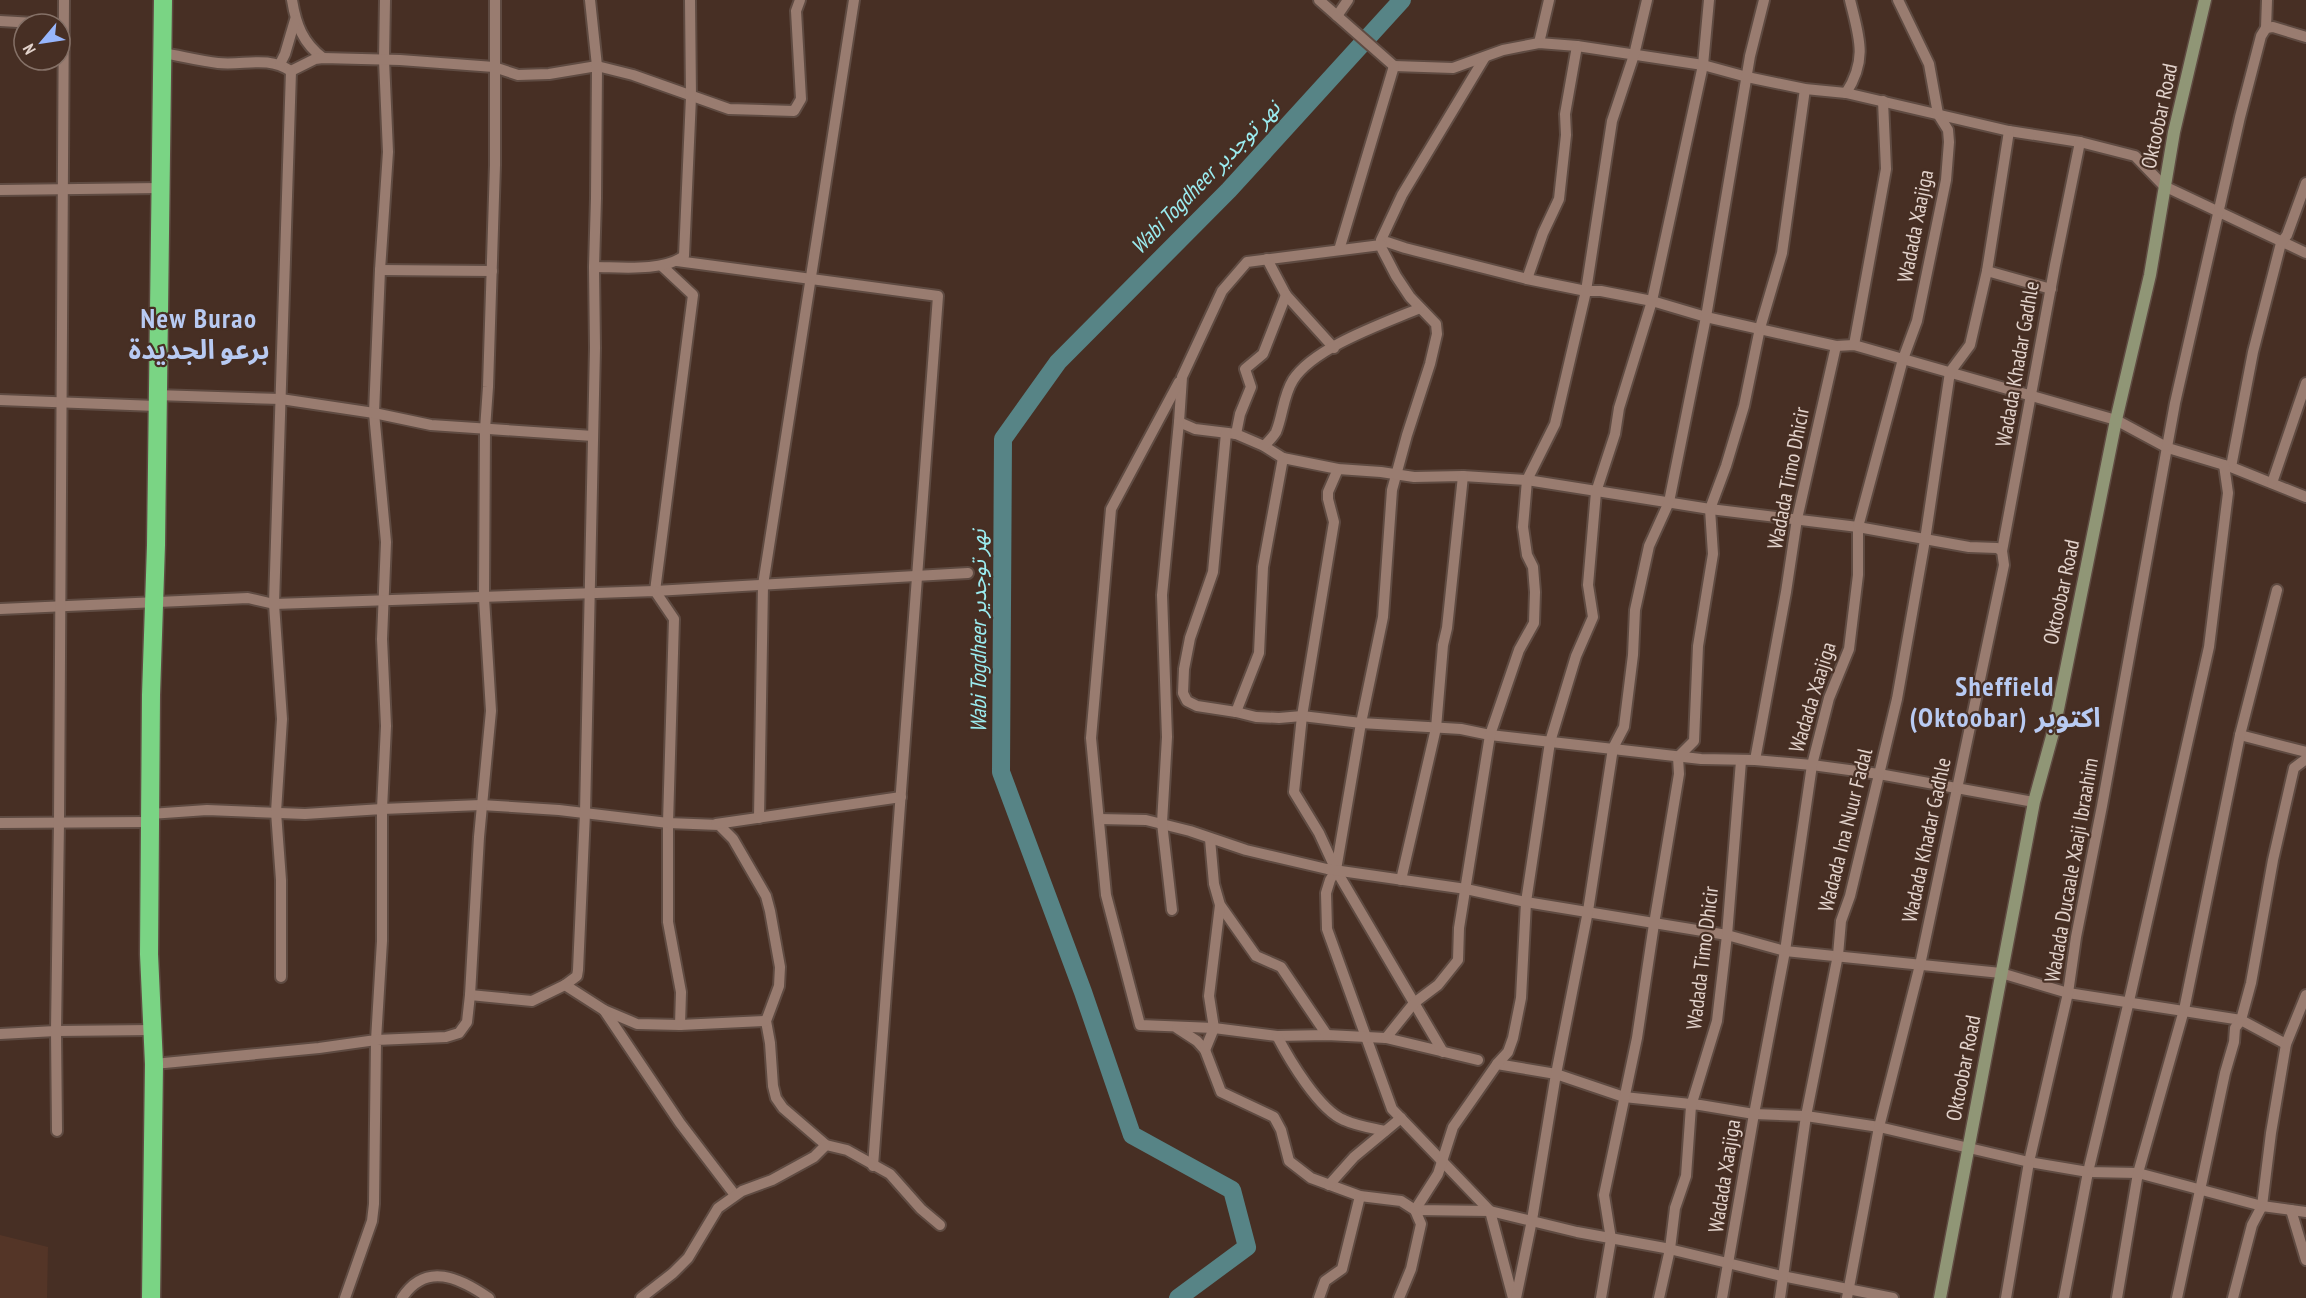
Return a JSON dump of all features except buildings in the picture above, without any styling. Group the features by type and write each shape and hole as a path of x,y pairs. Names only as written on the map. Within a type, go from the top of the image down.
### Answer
{"highway":[{"path":"151,1298 154,1064 149,954 150,818 163,0"}],"street":[{"path":"292,0 295,20 305,41 323,58"},
{"path":"345,1298 372,1221 374,1204 376,1040 382,941 382,809 386,726 382,639 386,542 374,412 388,152 384,60 385,0"},
{"path":"154,1064 319,1048 376,1040 446,1037 459,1033 467,1022 481,805 491,711 484,598 485,429 489,387 495,165 495,0"},
{"path":"470,996 532,1001 565,985 577,976 578,970 585,813 596,348 594,267 597,66 590,0"},
{"path":"594,267 662,266 684,256 692,97 690,0"},
{"path":"794,0 794,111"},
{"path":"794,111 801,99 796,11 800,0"},
{"path":"759,818 763,585 854,0"},
{"path":"1319,0 1394,66 1453,68 1503,50 1539,43 1577,46 1703,65 1805,89 1846,93 2009,130 2080,142 2135,156 2164,186 2306,253"},
{"path":"1337,16 1348,0"},
{"path":"1539,43 1549,0"},
{"path":"1386,1038 1414,1003 1438,985 1458,960 1459,928 1490,735 1519,650 1534,623 1533,567 1527,555 1523,527 1527,480 1555,424 1586,291 1612,121 1634,55 1647,0"},
{"path":"1415,1210 1438,1174 1453,1127 1508,1052 1513,1038 1521,998 1526,902 1550,742 1576,656 1593,617 1588,585 1596,492 1615,434 1619,408 1652,301 1703,65 1709,0"},
{"path":"1514,1298 1532,1220 1556,1074 1588,911 1613,748 1624,727 1633,656 1635,610 1649,546 1669,502 1706,317 1747,77 1764,0"},
{"path":"1846,93 1854,81 1861,61 1860,43 1850,0"},
{"name":"Wadada Xaajiga","path":"1722,1298 1785,951 1812,765 1829,698 1849,649 1858,575 1858,527 1903,359 1917,321 1946,180 1948,130 1938,114 1929,64 1898,0"},
{"name":"Oktoobar Road","path":"1940,1298 2034,802 2054,729 2116,420 2150,275 2174,132 2205,0"},
{"name":"Wadada Ducaale Xaaji Ibraahim","path":"2006,1298 2029,1162 2068,993 2076,937 2175,403 2243,107 2261,36 2266,28 2267,0"},
{"path":"280,64 295,20"},
{"path":"2266,28 2273,27 2306,37"},
{"path":"1527,279 1543,233 1559,198 1566,135 1565,114 1577,46"},
{"path":"163,53 220,63 250,61 280,64 291,71"},
{"path":"1485,57 1402,195 1383,232 1381,243 1396,276 1410,297 1436,324 1437,334 1392,490 1383,617 1361,723 1336,870 1326,893 1326,929 1392,1109 1490,1211 1514,1298"},
{"path":"291,71 315,59 323,58 494,67 518,75 549,74 597,66 633,75 729,109 794,111"},
{"path":"1339,250 1394,66"},
{"path":"281,977 281,880 276,812 282,719 274,604 291,71"},
{"path":"57,1131 63,189 60,72"},
{"path":"1678,756 1694,741 1698,646 1713,554 1710,509 1744,406 1760,328 1782,253 1805,89"},
{"path":"1854,345 1886,169 1883,101"},
{"path":"1950,372 1970,345 1987,271 2009,130"},
{"name":"Wadada Khadar Gadhle","path":"1847,1293 1879,1127 1920,965 2004,565 2002,551 2080,142"},
{"path":"2064,1298 2088,1172 2209,647 2221,532 2228,493 2228,466 2253,352 2281,243 2287,235 2306,183"},
{"path":"0,190 160,188"},
{"path":"1478,1060 1386,1038 1327,1035 1277,1036 1214,1028 1140,1025 1106,895 1091,738 1111,509 1182,377 1222,291 1246,262 1381,243 1527,279 1652,301 1706,317 1836,346 1854,345 2116,420 2168,448 2228,466 2306,497"},
{"path":"1267,259 1286,295 1334,348"},
{"path":"677,261 938,296 873,1166"},
{"path":"662,266 693,295 655,591 674,618 668,823 668,922 681,992 680,1025"},
{"path":"380,270 492,271"},
{"path":"1987,271 2051,289"},
{"path":"1286,295 1263,354 1245,369 1251,387 1231,433 1213,572 1190,638 1184,669 1183,688 1187,701 1197,706 1269,719 1302,716 1361,723 1461,729 1490,735 1678,756 1812,765 1879,774 2034,802"},
{"path":"1264,446 1275,433 1284,399 1293,380 1310,361 1359,334 1420,308"},
{"name":"Wadada Timo Dhicir","path":"1755,760 1797,519 1836,346"},
{"name":"Wadada Ina Nuur Fadal","path":"1780,1298 1806,1116 1838,955 1841,921 1850,896 1897,699 1925,540 1950,372"},
{"path":"1172,910 1162,824 1167,737 1162,595 1182,377"},
{"path":"2272,483 2306,383"},
{"path":"0,400 62,402 281,399 374,412 431,425 593,436"},
{"path":"1179,422 1195,429 1231,433 1264,446 1283,458 1338,469 1381,472 1397,476 1463,476 1527,480 1710,509 1858,527 1969,547 1996,548 2002,551"},
{"path":"1236,712 1259,653 1263,567 1283,458"},
{"path":"1338,469 1328,492 1334,522 1302,716 1294,792 1319,834 1336,870 1443,1052"},
{"path":"1401,880 1436,728 1443,645 1447,628 1463,476"},
{"path":"0,609 248,598 274,604 484,598 655,591 968,573"},
{"path":"2116,1298 2138,1173 2184,1010 2240,735 2277,590"},
{"path":"2240,735 2306,752"},
{"path":"1601,1298 1611,1239 1604,1195 1637,1038 1679,774 1678,756"},
{"path":"2177,1298 2235,1028 2241,1020 2252,983 2273,860 2294,768 2306,759"},
{"name":"Wadada Timo Dhicir","path":"1659,1298 1676,1208 1686,1176 1691,1106 1717,1021 1727,935 1741,761"},
{"path":"0,823 150,818 207,810 305,814 481,805 559,810 668,823 716,824 901,797"},
{"path":"1099,819 1146,820 1210,839 1336,870 1727,935 1785,951 2001,973 2068,993 2241,1020 2286,1044"},
{"path":"716,824 733,839 766,896 780,968 779,986 766,1021 771,1043 773,1086 776,1098 783,1108 826,1145 847,1150 890,1174 921,1209 940,1225"},
{"path":"1210,839 1214,884 1220,905 1256,956 1281,968 1327,1035"},
{"path":"1205,1050 1214,1028 1209,996 1220,905"},
{"path":"565,985 604,1010 638,1024 680,1025 766,1021"},
{"path":"2233,1298 2252,1225 2262,1206 2286,1044 2305,1000"},
{"path":"604,1010 680,1123 735,1195"},
{"path":"1176,1027 1205,1050 1221,1092 1274,1117 1281,1130 1289,1161 1311,1179 1360,1196 1401,1201 1415,1210 1490,1211 1577,1232 1670,1249 1847,1293 1893,1298"},
{"path":"0,1034 152,1030"},
{"path":"1277,1036 1294,1069 1328,1108 1342,1120 1385,1131"},
{"path":"1497,1064 1556,1074 1624,1097 1691,1106 1700,1105 1754,1114 1806,1116 1879,1127 2029,1162 2088,1172 2138,1173 2262,1206 2306,1212"},
{"path":"1329,1185 1354,1157 1401,1118"},
{"path":"641,1298 688,1258 718,1208 735,1195 785,1173 814,1157 826,1145"},
{"path":"1319,1298 1324,1281 1342,1269 1360,1196"},
{"path":"1400,1298 1411,1269 1421,1224 1415,1210"},
{"path":"2291,1210 2306,1260"},
{"path":"402,1298 406,1291 431,1276 458,1280 489,1298"}],"shaded area":[{"path":"0,1235 48,1247 47,1298 0,1298"}],"waterway":[{"name":"Wabi Togdheer نهر توجدير","path":"1178,1298 1247,1247 1232,1190 1132,1135 1083,992 1001,772 1003,439 1058,362 1229,190 1402,0"}],"district":[{"name":"New Burao برعو الجديدة","path":"199,334"},
{"name":"Sheffield (Oktoobar) اكتوبر","path":"2005,702"}]}
